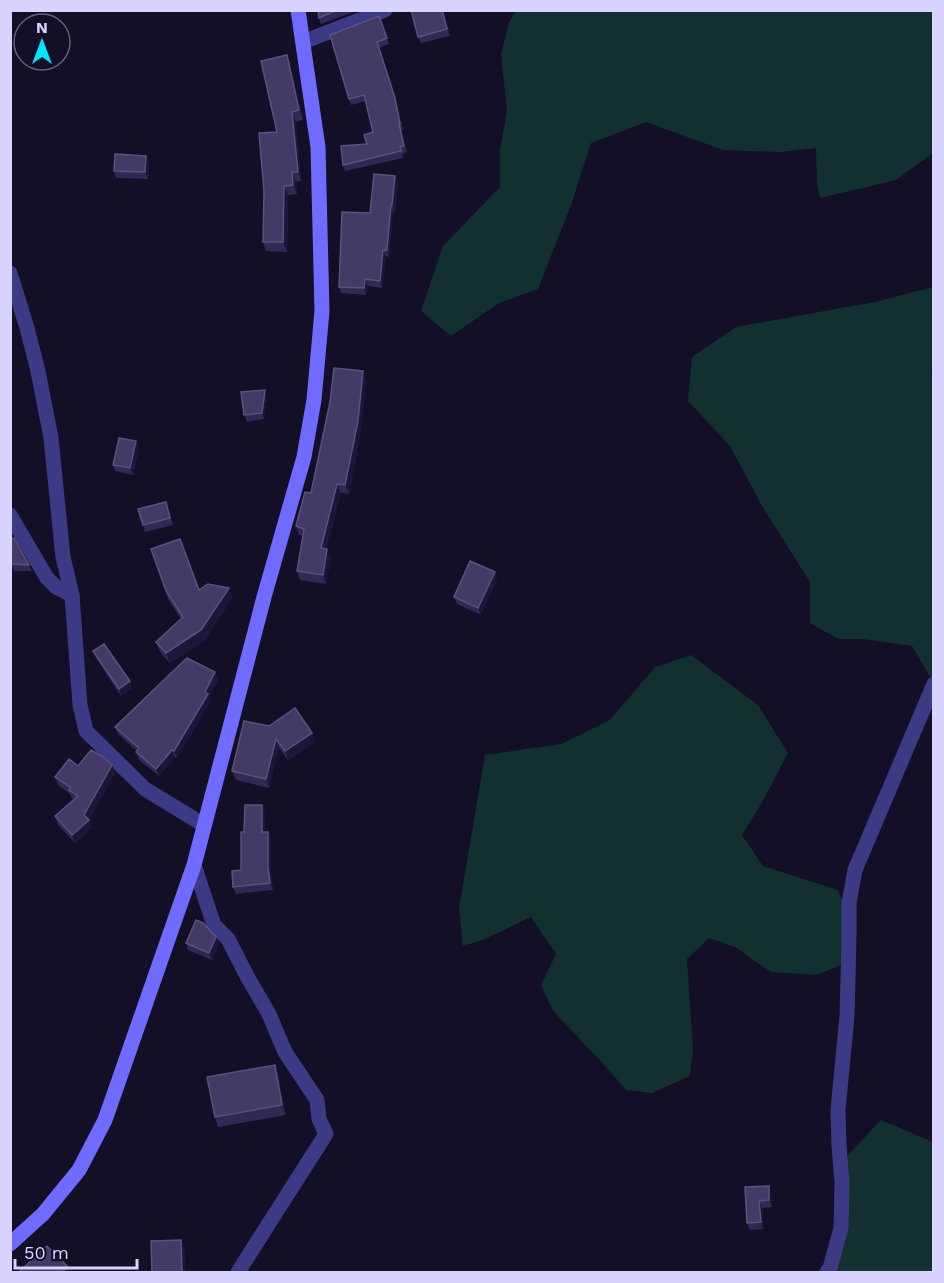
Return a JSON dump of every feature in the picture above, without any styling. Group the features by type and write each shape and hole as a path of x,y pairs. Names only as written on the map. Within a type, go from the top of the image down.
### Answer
{"street":[{"path":"10,1244 43,1214 79,1170 105,1120 194,865 264,597 304,457 314,400 322,310 318,147 298,10"},
{"path":"303,42 385,10"},
{"path":"10,273 30,339 51,438 63,557 72,595 81,705 86,731 145,789 204,825"},
{"path":"10,515 48,578 56,587 72,595"},
{"path":"827,1272 841,1228 842,1183 838,1145 838,1110 847,1016 849,903 855,870 933,684"},
{"path":"194,865 214,925 228,939 269,1014 285,1052 318,1100 319,1119 326,1134 238,1272"}],"green space":[{"path":"517,10 933,11 933,153 896,180 820,198 816,148 780,152 723,150 646,122 591,143 571,205 538,289 499,303 451,336 421,311 443,246 500,187 500,149 507,111 501,54 509,22"},
{"path":"933,287 934,366 931,371 934,399 933,682 912,646 863,639 838,639 810,623 810,582 762,506 730,446 688,401 692,357 736,327 875,302"},
{"path":"691,655 758,705 788,753 742,835 763,866 838,890 856,934 852,960 817,975 771,972 735,947 709,938 687,959 693,1050 690,1076 652,1093 626,1090 553,1011 541,985 556,954 531,917 485,939 463,946 459,908 485,755 561,744 610,720 655,667"},
{"path":"881,1120 933,1142 933,1272 836,1272 845,1223 845,1158"}],"building":[{"path":"318,10 337,10 319,18"},
{"path":"411,10 442,10 447,29 418,37"},
{"path":"379,16 387,38 377,42 395,98 404,146 400,147 401,151 343,165 341,146 367,144 364,135 373,132 364,95 349,99 330,35"},
{"path":"287,55 299,110 292,112 298,172 292,172 293,185 284,186 283,242 263,242 264,191 259,133 277,132 261,61"},
{"path":"115,154 146,156 145,172 114,171"},
{"path":"374,174 395,176 387,250 383,250 380,281 365,279 364,288 339,287 342,212 370,213"},
{"path":"334,368 363,371 358,421 345,485 337,484 321,548 327,549 323,575 297,571 304,529 296,526 305,492 311,493 330,402"},
{"path":"265,390 262,413 244,415 241,392"},
{"path":"119,438 136,441 130,468 113,465"},
{"path":"166,502 170,518 143,525 138,509"},
{"path":"12,538 14,538 29,565 11,564"},
{"path":"180,539 199,590 208,584 229,588 201,630 166,653 156,642 183,617 166,591 151,549"},
{"path":"470,561 495,572 478,608 454,597"},
{"path":"104,644 130,681 119,689 93,651"},
{"path":"187,658 215,672 205,692 208,694 174,751 172,750 156,769 136,752 139,748 115,727"},
{"path":"295,708 312,733 285,751 276,739 266,779 232,771 244,721 269,726"},
{"path":"91,750 112,765 84,815 89,820 72,835 55,816 78,796 69,790 70,787 55,777 69,759 78,766"},
{"path":"245,805 262,805 262,832 268,832 270,883 233,887 232,871 241,870 241,832 244,832"},
{"path":"196,920 203,923 216,937 209,953 186,943"},
{"path":"275,1065 282,1105 215,1117 207,1077"},
{"path":"769,1186 769,1200 759,1201 761,1222 747,1223 745,1187"},
{"path":"181,1240 182,1272 152,1272 151,1241"},
{"path":"47,1246 68,1267 62,1272 19,1272"}]}
